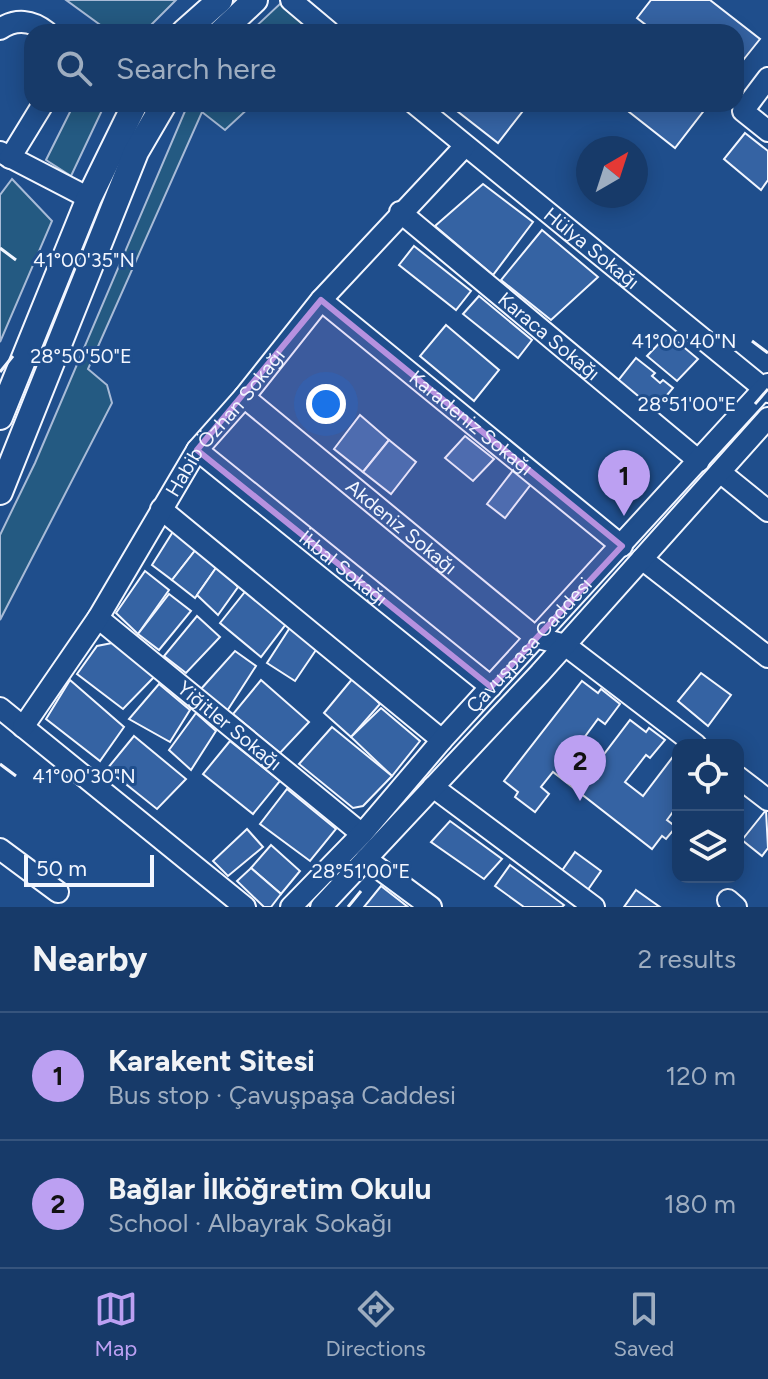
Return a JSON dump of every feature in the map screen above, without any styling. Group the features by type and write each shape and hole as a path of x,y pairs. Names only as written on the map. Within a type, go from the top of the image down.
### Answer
{"main road":[{"path":"193,24 220,0"},
{"path":"230,24 255,0"},
{"path":"0,417 89,198 131,112"},
{"path":"0,492 136,152 159,112"}],"street":[{"path":"291,0 320,24"},
{"path":"0,29 12,21 37,24"},
{"path":"744,110 768,78"},
{"path":"37,112 5,155 89,198"},
{"name":"Hülya Sokağı","path":"425,112 767,388"},
{"path":"744,112 768,131"},
{"name":"Habib Özhan Sokağı","path":"23,727 98,618 197,450 244,397 321,300 465,146"},
{"name":"Karaca Sokağı","path":"400,212 699,461"},
{"name":"Karadeniz Sokağı","path":"321,300 622,546"},
{"name":"Çavuşpaşa Caddesi","path":"291,907 362,834 535,637 767,388"},
{"name":"Akdeniz Sokağı","path":"244,397 535,637 565,645"},
{"name":"Çavuşpaşa Caddesi","path":"321,907 565,645 768,418"},
{"name":"İkbal Sokağı","path":"197,450 491,687"},
{"path":"720,472 768,511"},
{"path":"161,509 442,740"},
{"path":"642,559 768,657"},
{"name":"Yiğitler Sokağı","path":"98,618 362,834"},
{"path":"565,645 688,739"},
{"path":"0,708 245,907"},
{"path":"744,782 768,800"},
{"path":"433,787 594,907"},
{"path":"0,849 58,892"},
{"path":"366,859 431,907"}],"highlighted area":[{"path":"321,300 622,546 491,687 197,450"}],"shaded area":[{"path":"66,0 176,0 152,24 99,24"},
{"path":"282,2 308,24 259,24"},
{"path":"70,112 101,112 71,176 46,160"},
{"path":"185,112 202,112 88,369 107,385 112,403 0,620 0,535 35,463"},
{"path":"202,112 244,112 225,130"},
{"path":"12,179 52,221 0,342 0,195"}],"building":[{"path":"651,0 710,0 741,24 645,24 637,18"},
{"path":"744,27 760,39 744,59"},
{"path":"458,112 522,112 498,143"},
{"path":"629,112 703,112 675,148"},
{"path":"745,133 768,151 768,180 761,190 724,159"},
{"path":"483,184 533,222 493,275 435,226"},
{"path":"542,230 598,277 551,320 501,280"},
{"path":"414,246 471,291 456,310 399,265"},
{"path":"479,296 532,340 518,358 463,314"},
{"path":"446,325 499,370 474,401 420,356"},
{"path":"668,334 698,359 677,381 647,356"},
{"path":"636,358 655,373 652,376 660,383 663,380 673,388 652,413 617,382"},
{"path":"360,415 389,440 363,472 334,449"},
{"path":"465,436 494,459 473,481 445,458"},
{"path":"389,440 416,462 391,494 363,472"},
{"path":"514,469 532,483 505,518 487,504"},
{"path":"174,530 197,548 172,580 152,565"},
{"path":"197,548 218,565 195,598 172,580"},
{"path":"218,565 238,587 218,615 197,595"},
{"path":"145,571 169,590 138,634 116,613"},
{"path":"248,588 286,624 261,657 220,623"},
{"path":"169,594 191,611 159,650 138,634"},
{"path":"197,616 220,637 186,673 164,656"},
{"path":"291,626 318,647 295,681 267,663"},
{"path":"117,642 155,676 123,709 77,674 97,646"},
{"path":"235,651 256,666 227,711 201,689"},
{"path":"701,673 731,695 708,726 678,701"},
{"path":"353,678 380,704 351,737 324,713"},
{"path":"70,680 124,727 100,761 46,719"},
{"path":"261,680 309,722 280,753 233,714"},
{"path":"582,681 598,693 601,689 620,704 605,724 598,719 578,746 598,762 630,720 646,732 649,728 665,740 650,758 646,755 625,782 643,796 672,758 672,813 667,820 672,824 672,832 666,839 662,836 652,849 553,772 541,787 549,794 535,812 515,797 518,792 504,781"},
{"path":"159,684 190,710 170,742 129,719"},
{"path":"381,708 420,741 392,776 351,737"},
{"path":"196,713 216,731 191,770 169,750"},
{"path":"332,727 392,776 363,806 353,808 299,764"},
{"path":"134,736 186,779 157,809 107,769"},
{"path":"230,741 280,781 253,814 203,774"},
{"path":"287,789 336,829 310,861 260,824"},
{"path":"766,810 768,848 762,856 744,842"},
{"path":"450,821 502,859 484,879 431,842"},
{"path":"247,829 263,847 228,876 213,861"},
{"path":"271,845 300,871 281,894 251,868"},
{"path":"575,852 601,871 587,891 561,872"},
{"path":"510,865 564,905 524,907 495,886"},
{"path":"251,868 281,894 271,907 264,907 237,881"},
{"path":"381,886 408,907 364,907"},
{"path":"636,890 660,907 624,907"}],"place":[{"name":"Karakent Sitesi","path":"624,516"},
{"name":"Bağlar İlköğretim Okulu","path":"580,801"}]}
